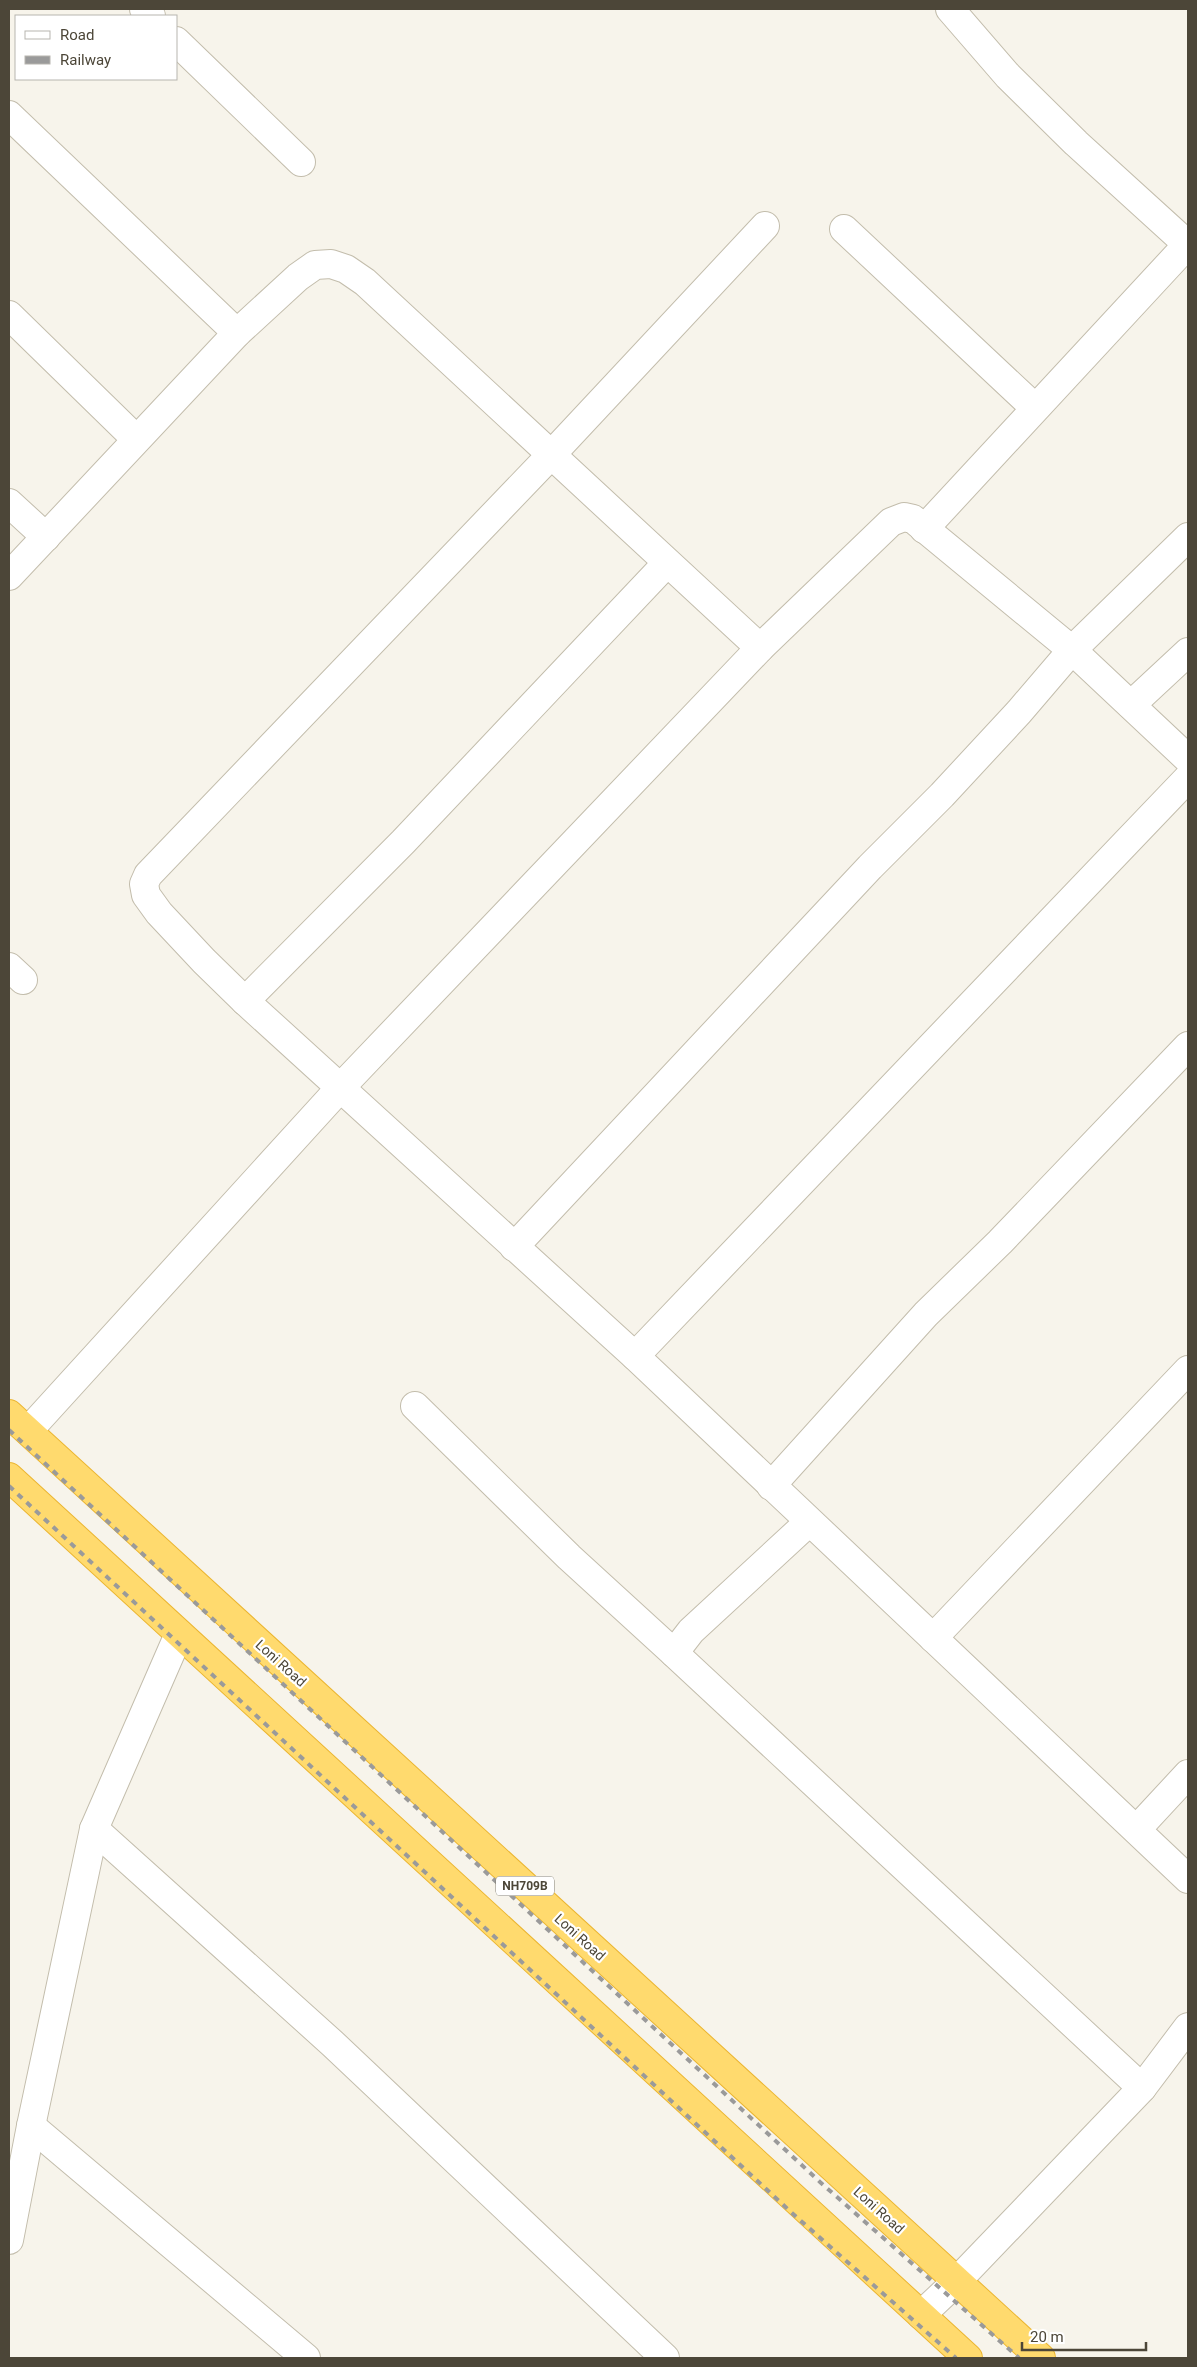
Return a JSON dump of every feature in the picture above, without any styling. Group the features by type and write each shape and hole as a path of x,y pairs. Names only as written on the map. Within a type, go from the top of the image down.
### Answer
{"highway":[{"name":"Loni Road","path":"18,1422 1041,2358"},
{"path":"9,1477 968,2358"}],"street":[{"path":"924,529 1188,244 1076,142 1008,76 950,9"},
{"path":"178,43 301,162"},
{"path":"9,116 237,333"},
{"path":"765,226 551,456 148,875 144,884 146,895 159,913 245,1001 342,1087 514,1247 635,1356 1188,1879"},
{"path":"844,229 1035,408"},
{"path":"9,576 237,333 298,277 314,265 331,264 346,269 365,282 760,648"},
{"path":"9,315 136,439"},
{"path":"9,503 46,537"},
{"path":"18,1422 342,1087 760,648 891,522 904,516 913,519 1072,650 1188,758"},
{"path":"514,1247 870,867 942,795 1019,712 1072,650 1188,537"},
{"path":"245,1001 403,842 667,563"},
{"path":"1131,705 1188,652"},
{"path":"635,1356 1188,778"},
{"path":"771,1486 926,1314 1000,1242 1188,1046"},
{"path":"933,1638 1188,1370"},
{"path":"415,1406 569,1557 1142,2088"},
{"path":"674,1653 691,1631 809,1522"},
{"path":"9,2240 31,2126 94,1830 179,1634"},
{"path":"1136,1828 1188,1774"},
{"path":"94,1830 333,2044 665,2358"},
{"path":"921,2315 957,2281 1142,2088 1188,2027"},
{"path":"31,2126 306,2358"}],"railway":[{"path":"9,1430 820,2182 1019,2358"},
{"path":"9,1486 792,2213 956,2358"}]}
